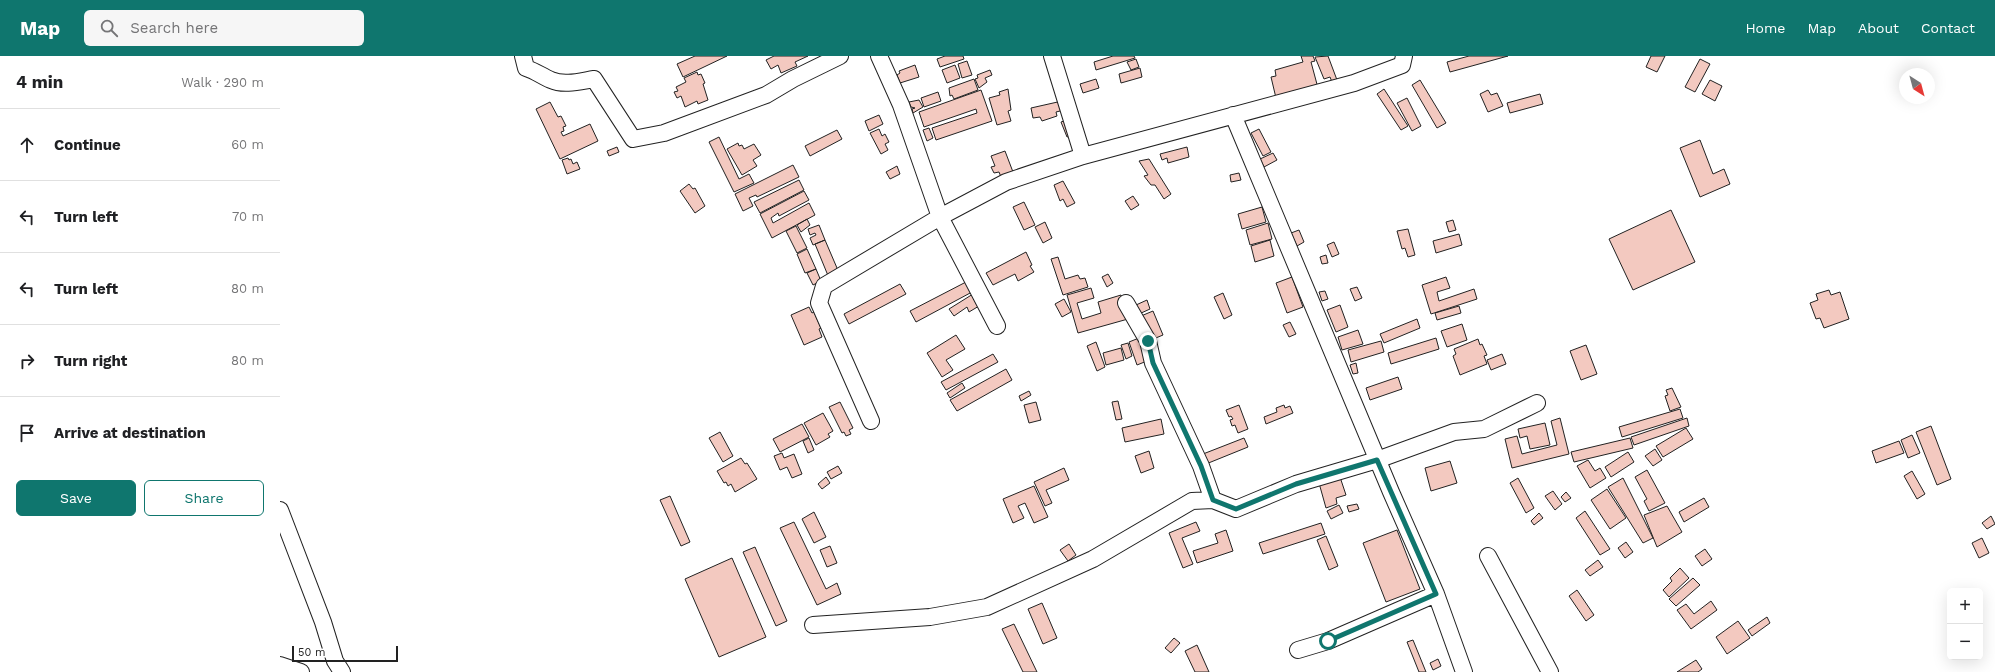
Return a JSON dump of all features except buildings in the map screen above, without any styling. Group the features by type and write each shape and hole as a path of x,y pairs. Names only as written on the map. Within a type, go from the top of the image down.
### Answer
{"street":[{"path":"522,56 526,68 538,72 552,81 563,83 594,79 633,139 664,133 766,95 793,79 840,56"},
{"path":"879,56 901,105 940,217 997,326"},
{"path":"1052,56 1082,156"},
{"path":"870,421 819,303 824,286 940,217 1006,182 1082,156 1354,83 1402,66 1404,56"},
{"path":"1233,115 1377,460 1436,594 1464,672"},
{"path":"1126,303 1148,341 1153,363 1201,466 1213,500"},
{"path":"813,625 930,617 987,607 1093,559 1192,501 1213,500 1236,509 1296,484 1377,460 1454,432 1484,429 1537,403"},
{"path":"280,510 323,622 335,661 342,672"},
{"path":"1488,556 1550,672"},
{"path":"1298,650 1328,641 1436,594"},
{"path":"280,665 301,672"}],"route":[{"path":"1148,341 1153,363 1201,466 1213,500 1236,509 1296,484 1377,460 1436,594 1328,641"}]}
